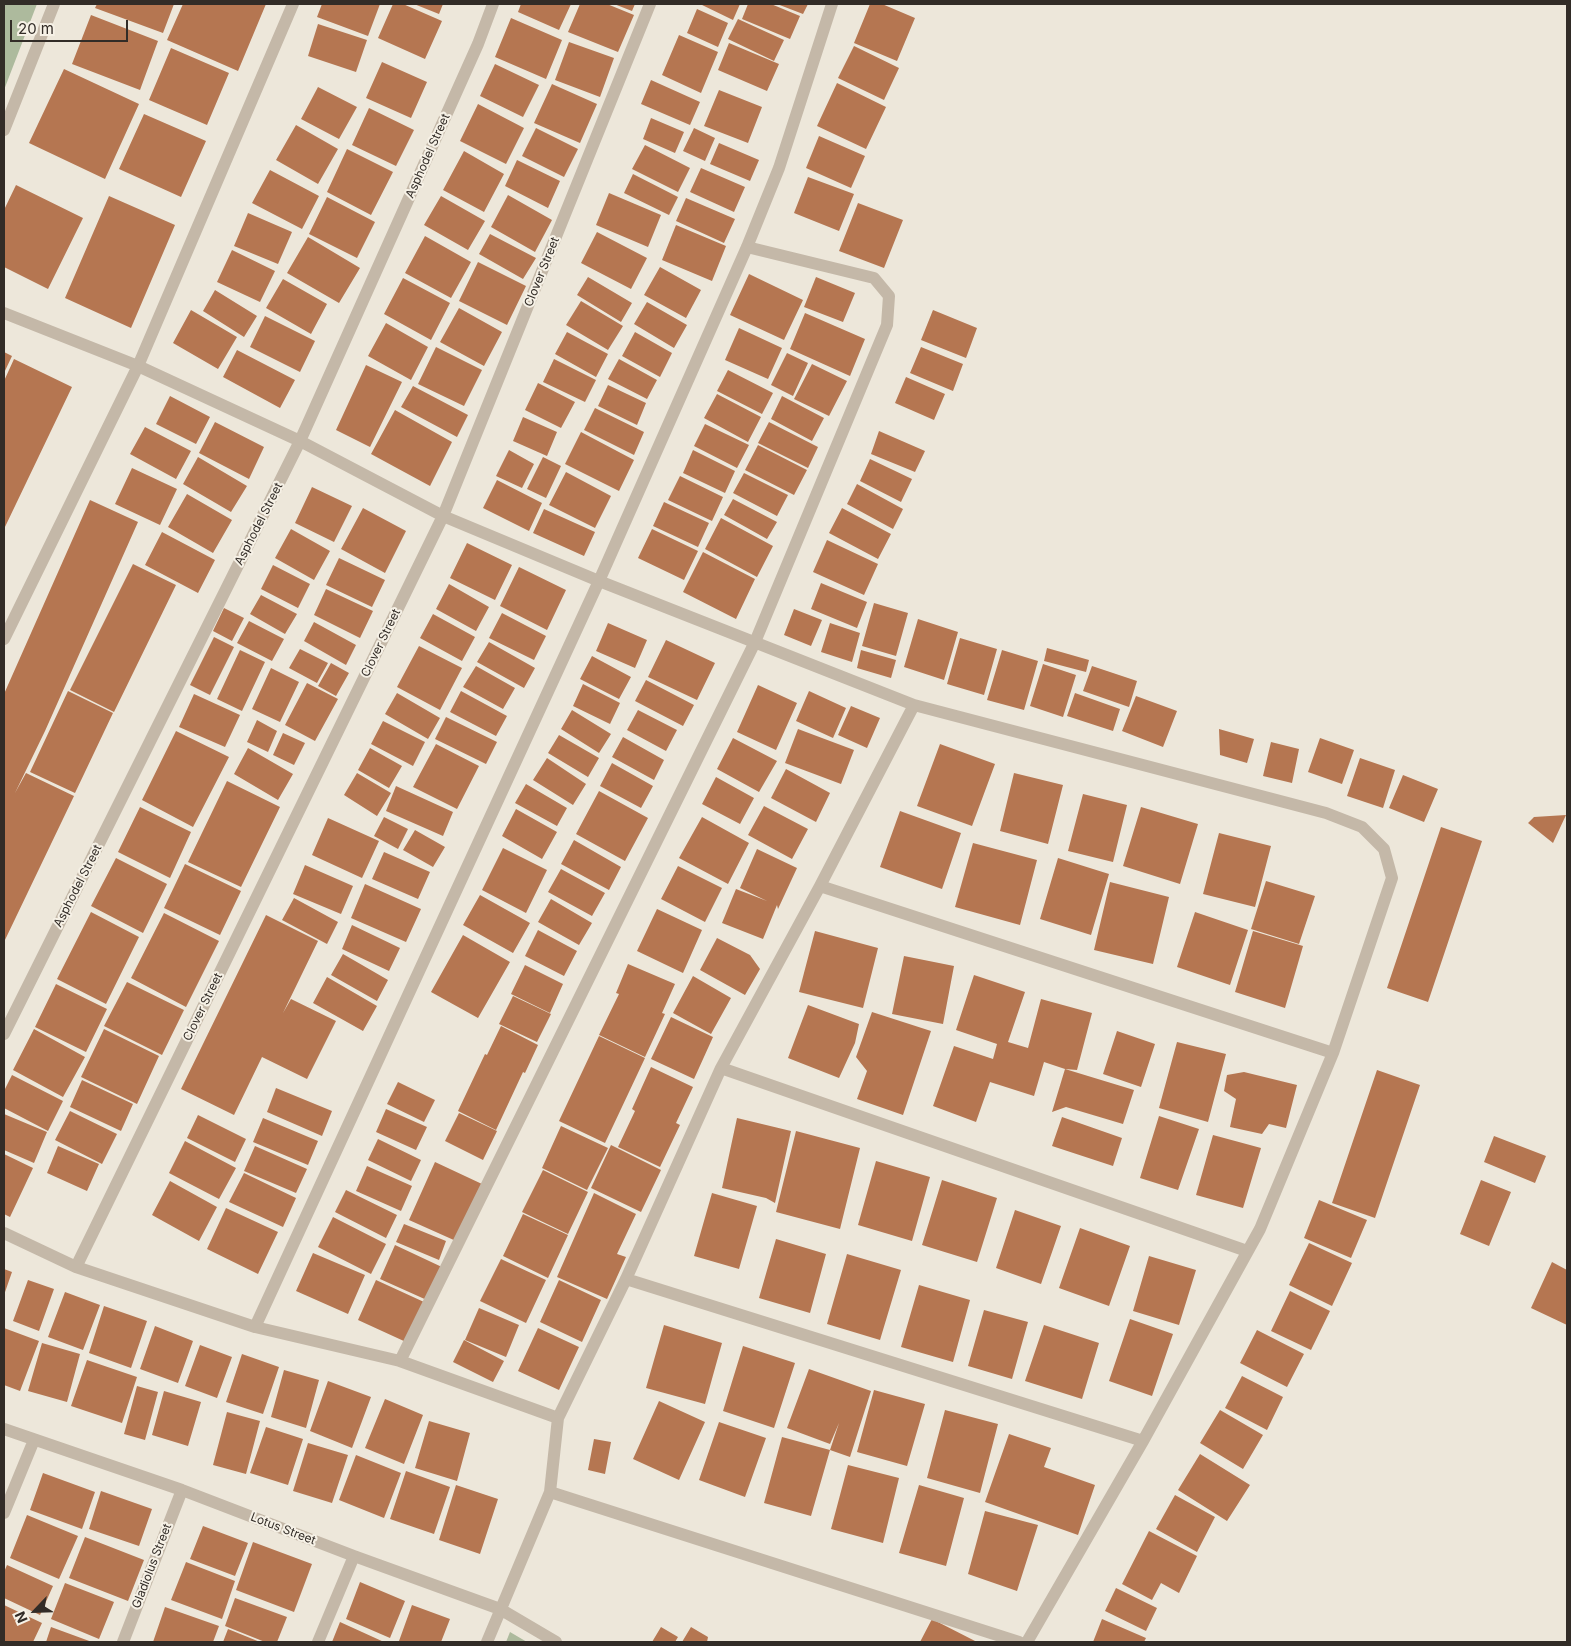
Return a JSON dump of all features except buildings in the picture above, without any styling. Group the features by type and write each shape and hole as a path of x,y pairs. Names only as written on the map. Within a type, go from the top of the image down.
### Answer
{"street":[{"path":"4,130 54,4"},
{"path":"4,639 138,366 293,4"},
{"name":"Asphodel Street","path":"4,1034 300,441 478,44 493,4"},
{"name":"Clover Street","path":"76,1267 443,516 650,4"},
{"path":"255,1326 599,581 747,246 779,168 832,4"},
{"path":"400,1361 755,642 887,325 889,296 874,278 747,246"},
{"path":"4,312 138,366 300,441 443,516 599,581 914,705 1326,813 1362,827 1384,849 1392,878 1333,1053 1260,1229 1143,1441 1027,1642"},
{"path":"487,1642 550,1492 558,1418 626,1279 721,1068 820,886 914,705"},
{"path":"820,886 1333,1053"},
{"path":"721,1068 1247,1251"},
{"path":"4,1233 76,1267 255,1326 400,1361 558,1418"},
{"path":"626,1279 1143,1441"},
{"name":"Lotus Street","path":"4,1429 182,1490 354,1556 500,1609 556,1642"},
{"path":"4,1513 34,1440"},
{"name":"Gladiolus Street","path":"123,1642 182,1490"},
{"path":"550,1492 1019,1642"},
{"path":"318,1642 354,1556"}],"green space":[{"path":"4,4 37,4 4,90"},
{"path":"510,1632 527,1642 506,1642"}]}
